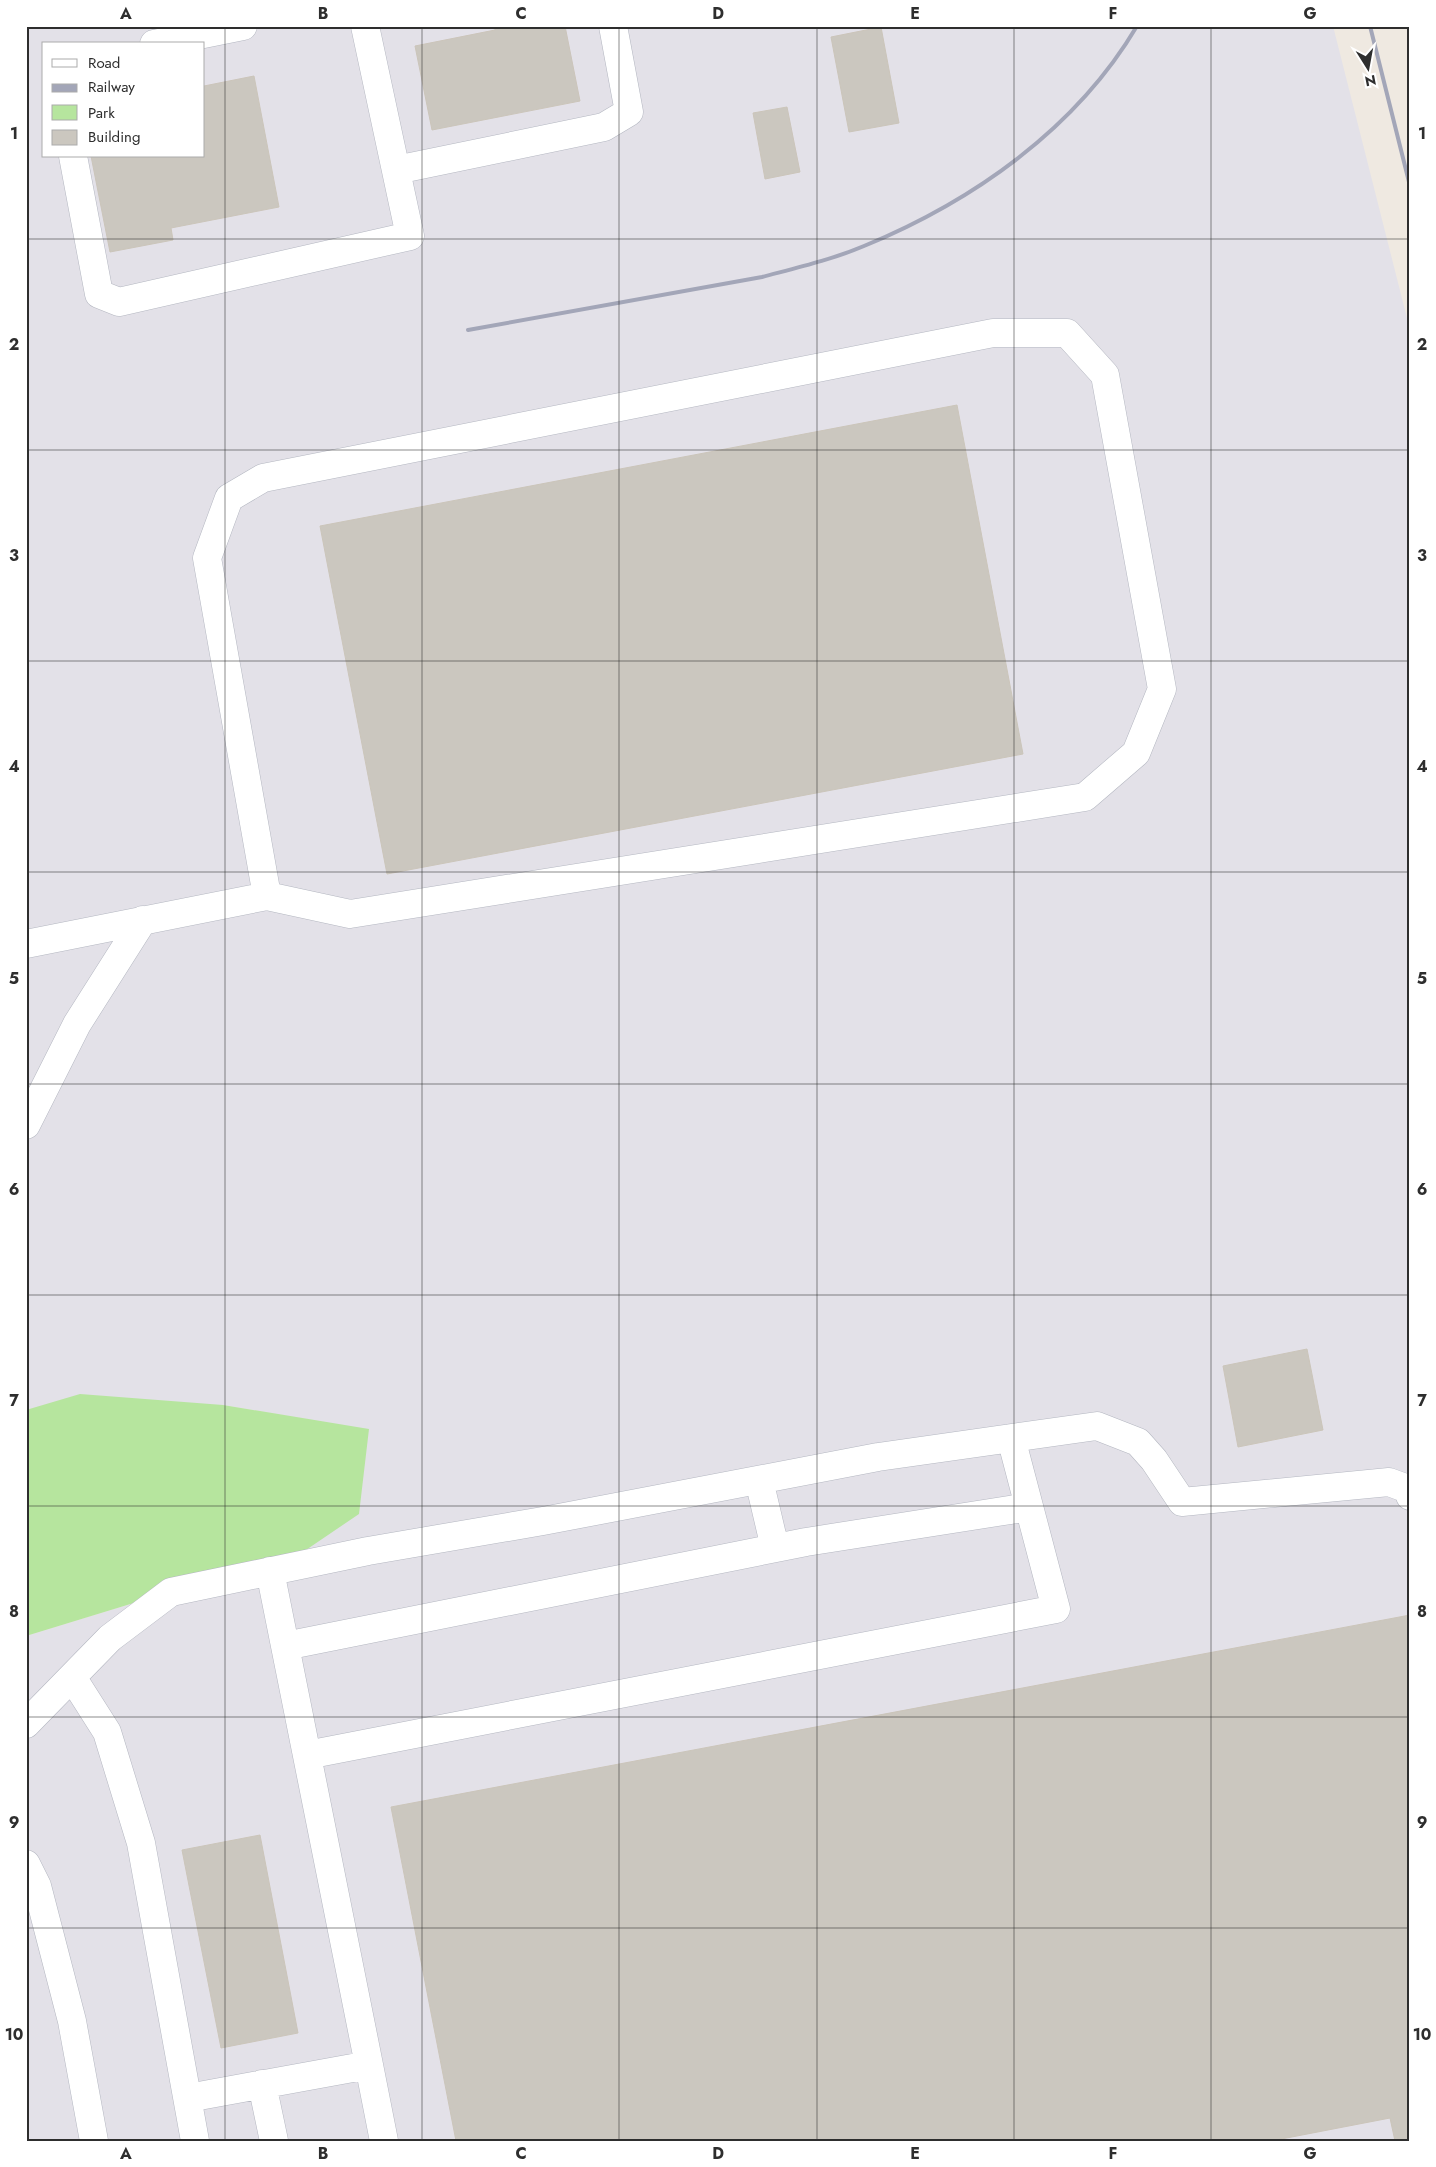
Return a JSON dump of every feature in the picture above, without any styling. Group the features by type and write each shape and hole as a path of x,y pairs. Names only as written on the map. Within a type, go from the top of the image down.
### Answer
{"lane":[{"path":"164,42 243,26"},
{"path":"73,158 99,294 119,302 410,236 365,26"},
{"path":"396,170 604,127 629,112 613,26"},
{"path":"26,944 267,896 350,914 1085,797 1136,753 1162,690 1105,375 1067,333 993,332 263,478 229,498 208,558 267,896"},
{"path":"26,1125 77,1024 143,920"},
{"path":"26,1724 110,1638 171,1592 368,1551 543,1521 878,1457 1098,1426 1138,1442 1154,1460 1182,1502 1399,1489"},
{"path":"307,1755 1056,1609 1011,1438"},
{"path":"759,1480 775,1548"},
{"path":"285,1646 775,1548 1029,1507"},
{"path":"270,1571 384,2141"},
{"path":"72,1677 107,1732 141,1843 195,2141"},
{"path":"26,1864 37,1886 72,2021 94,2141"},
{"path":"188,2098 369,2065"},
{"path":"262,2084 274,2141"}],"shaded area":[{"path":"26,26 1333,26 1410,330 1410,2141 26,2141 26,1636 150,1598 369,1430 223,1405 26,1410"}],"green space":[{"path":"80,1394 223,1405 369,1429 359,1514 272,1573 150,1598 26,1636 26,1410"}],"building":[{"path":"495,26 565,26 580,101 432,130 415,46 495,30"},
{"path":"881,27 899,123 849,132 831,37"},
{"path":"254,76 279,207 171,228 173,240 110,252 91,158 205,158 205,86"},
{"path":"787,107 800,172 765,179 753,113"},
{"path":"957,405 1023,754 387,874 320,526"},
{"path":"1307,1349 1323,1430 1238,1447 1223,1366"},
{"path":"1410,1615 1410,2141 1395,2141 1390,2118 1271,2141 456,2141 391,1807"},
{"path":"260,1835 298,2033 221,2048 182,1850"}],"railway":[{"path":"468,330 762,277 839,255 905,228 982,184 1053,129 1084,98 1112,63 1137,26"},
{"path":"1370,26 1410,186"}]}
